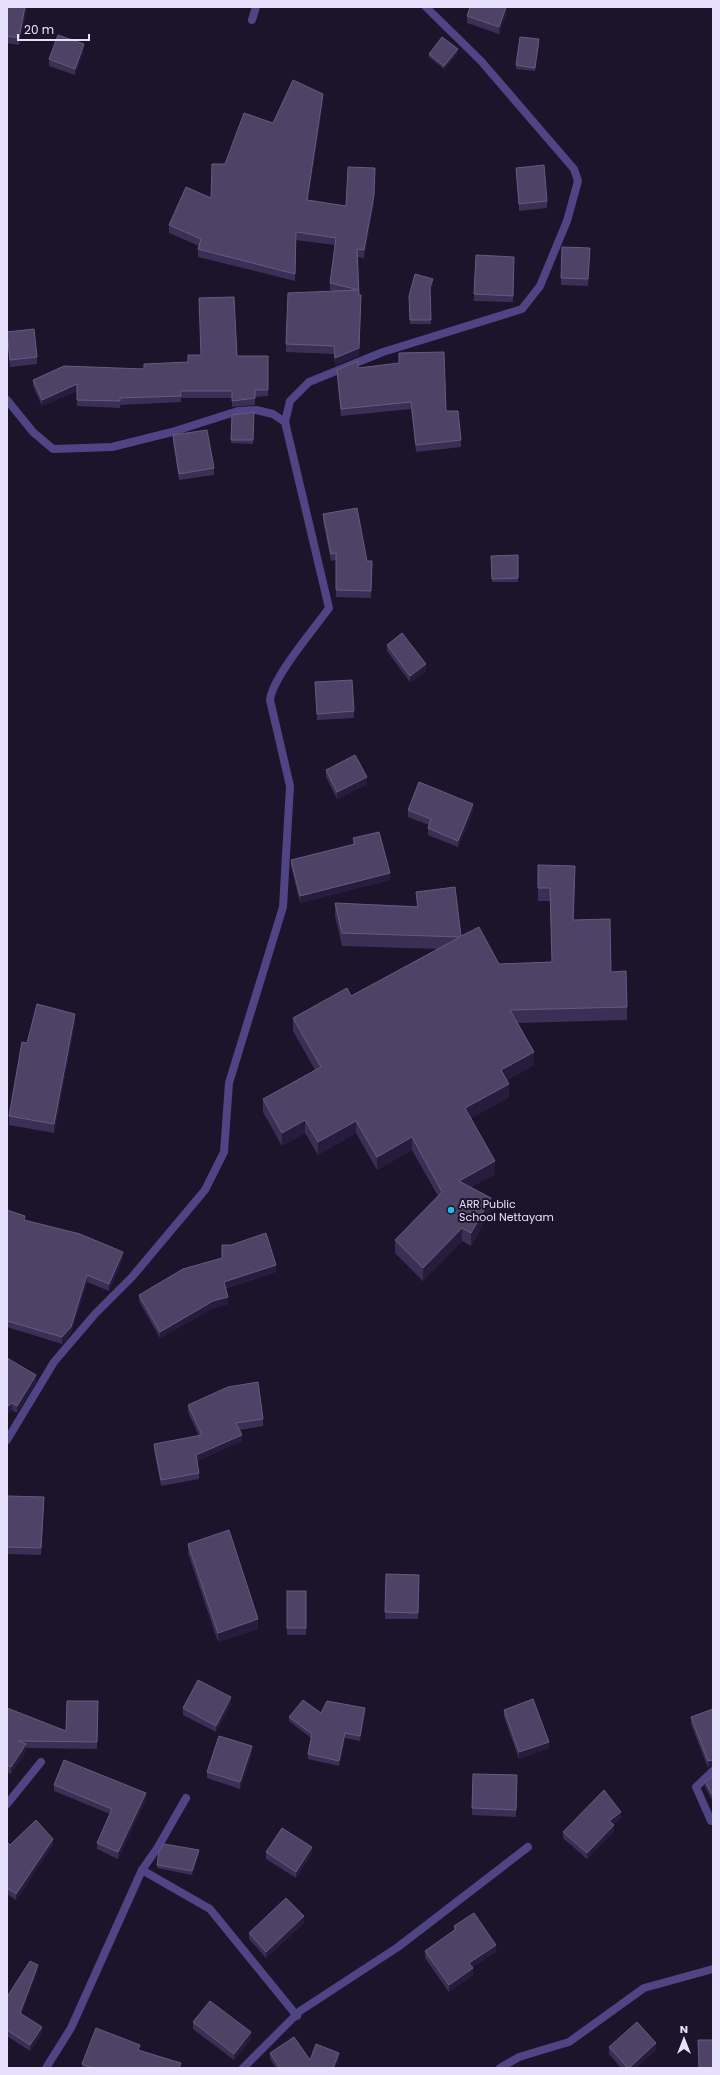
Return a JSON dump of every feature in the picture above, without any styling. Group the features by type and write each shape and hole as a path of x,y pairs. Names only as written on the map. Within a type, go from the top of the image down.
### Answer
{"street":[{"path":"252,20 256,7"},
{"path":"7,1440 23,1416 54,1362 95,1314 137,1272 206,1190 224,1152 229,1083 282,907 290,786 270,700 271,692 280,675 329,608 285,422 290,401 309,382 382,352 522,309 540,286 567,221 578,181 574,170 481,61 426,7"},
{"path":"7,400 33,432 53,449 112,447 172,432 238,411 256,410 273,414 285,422"},
{"path":"7,1804 41,1762"},
{"path":"713,1771 696,1787 711,1821 713,1821"},
{"path":"46,2068 71,2028 142,1870 158,1847 186,1798"},
{"path":"243,2068 296,2016 398,1947 528,1847"},
{"path":"142,1870 210,1909 296,2016"},
{"path":"500,2068 519,2057 569,2042 644,1988 713,1969"}],"building":[{"path":"7,7 25,7 19,38 7,36"},
{"path":"470,7 506,7 499,27 467,16"},
{"path":"58,35 84,44 75,69 49,59"},
{"path":"442,37 458,49 444,66 429,54"},
{"path":"520,37 539,39 535,68 516,65"},
{"path":"293,80 323,94 307,200 346,206 348,167 375,168 374,195 364,250 357,249 359,290 330,283 336,238 296,232 295,274 198,249 201,239 169,225 186,187 211,198 212,164 225,164 244,113 273,123"},
{"path":"544,165 547,201 519,204 516,168"},
{"path":"562,247 590,248 588,279 561,278"},
{"path":"476,255 514,257 513,296 474,294"},
{"path":"415,274 433,279 430,287 431,320 410,320 409,296"},
{"path":"359,290 359,295 361,295 359,348 335,358 334,346 286,344 288,293"},
{"path":"234,297 237,356 268,356 268,390 255,390 255,398 232,401 232,391 180,391 181,396 120,398 120,401 77,400 77,384 42,400 33,380 64,366 144,369 144,364 188,362 188,355 201,355 199,298"},
{"path":"34,329 37,357 10,360 7,332"},
{"path":"444,352 446,411 458,411 461,440 416,445 411,402 341,409 337,370 358,361 358,368 399,363 399,353"},
{"path":"254,412 253,440 231,440 232,415"},
{"path":"207,430 214,468 179,474 173,435"},
{"path":"357,508 367,561 372,561 371,591 336,590 336,553 331,554 323,514"},
{"path":"518,555 518,578 492,579 491,556"},
{"path":"402,633 426,664 410,676 387,645"},
{"path":"352,680 354,711 317,714 315,682"},
{"path":"355,755 367,777 337,792 326,770"},
{"path":"419,782 473,804 458,841 428,828 431,819 408,810"},
{"path":"379,832 390,873 300,896 291,860 355,844 353,838"},
{"path":"538,865 575,866 573,920 610,919 611,972 626,971 627,1007 510,1010 534,1052 501,1070 509,1084 465,1108 495,1161 459,1181 491,1198 471,1233 462,1228 423,1268 395,1240 442,1192 412,1137 377,1157 356,1121 318,1142 305,1120 282,1133 263,1099 321,1067 293,1018 347,988 351,996 460,937 342,933 335,903 418,907 416,892 455,887 461,936 479,927 499,964 552,962 550,888 538,888"},
{"path":"37,1004 75,1014 54,1124 9,1116 22,1042 27,1043"},
{"path":"7,1210 25,1216 24,1220 80,1234 123,1252 109,1284 87,1275 71,1327 62,1337 7,1321"},
{"path":"266,1233 276,1265 224,1282 228,1297 213,1301 160,1332 139,1295 183,1269 222,1258 222,1245 231,1245"},
{"path":"7,1358 36,1375 17,1406 12,1403 7,1407"},
{"path":"258,1382 263,1419 236,1423 242,1435 196,1455 199,1473 161,1480 154,1444 202,1435 188,1405 228,1387"},
{"path":"7,1496 44,1497 41,1548 7,1547"},
{"path":"229,1530 258,1619 218,1633 188,1544"},
{"path":"386,1574 419,1575 418,1613 385,1612"},
{"path":"287,1591 306,1591 306,1628 287,1628"},
{"path":"198,1680 231,1697 216,1726 183,1708"},
{"path":"533,1699 549,1742 519,1752 504,1710"},
{"path":"303,1700 321,1713 327,1701 365,1708 360,1736 345,1733 339,1761 308,1754 312,1734 289,1717"},
{"path":"67,1701 98,1701 97,1742 18,1741 26,1744 11,1767 7,1765 7,1708 66,1731"},
{"path":"713,1709 713,1760 708,1761 691,1717"},
{"path":"219,1736 252,1746 240,1782 207,1772"},
{"path":"64,1760 146,1793 118,1852 97,1843 112,1809 54,1785"},
{"path":"473,1774 517,1775 516,1810 472,1808"},
{"path":"713,1777 713,1796 705,1781"},
{"path":"604,1790 621,1812 609,1821 614,1825 587,1853 563,1832"},
{"path":"36,1820 53,1839 16,1894 7,1888 7,1842 10,1845"},
{"path":"282,1828 312,1847 296,1872 266,1852"},
{"path":"164,1844 199,1850 192,1871 157,1865 159,1851"},
{"path":"286,1898 304,1916 266,1952 249,1933"},
{"path":"474,1913 496,1945 469,1963 473,1968 449,1985 425,1951 456,1929 454,1926"},
{"path":"30,1961 38,1965 20,2013 42,2027 30,2045 7,2030 7,1997"},
{"path":"210,2001 251,2032 234,2054 193,2022"},
{"path":"637,2022 656,2043 628,2068 609,2047"},
{"path":"96,2028 140,2045 138,2050 181,2063 179,2068 92,2068 82,2064"},
{"path":"294,2037 310,2060 316,2044 339,2053 333,2068 280,2068 270,2053"},
{"path":"698,2040 713,2040 713,2068 699,2068"}],"place":[{"name":"ARR Public School Nettayam","path":"451,1210"}]}
